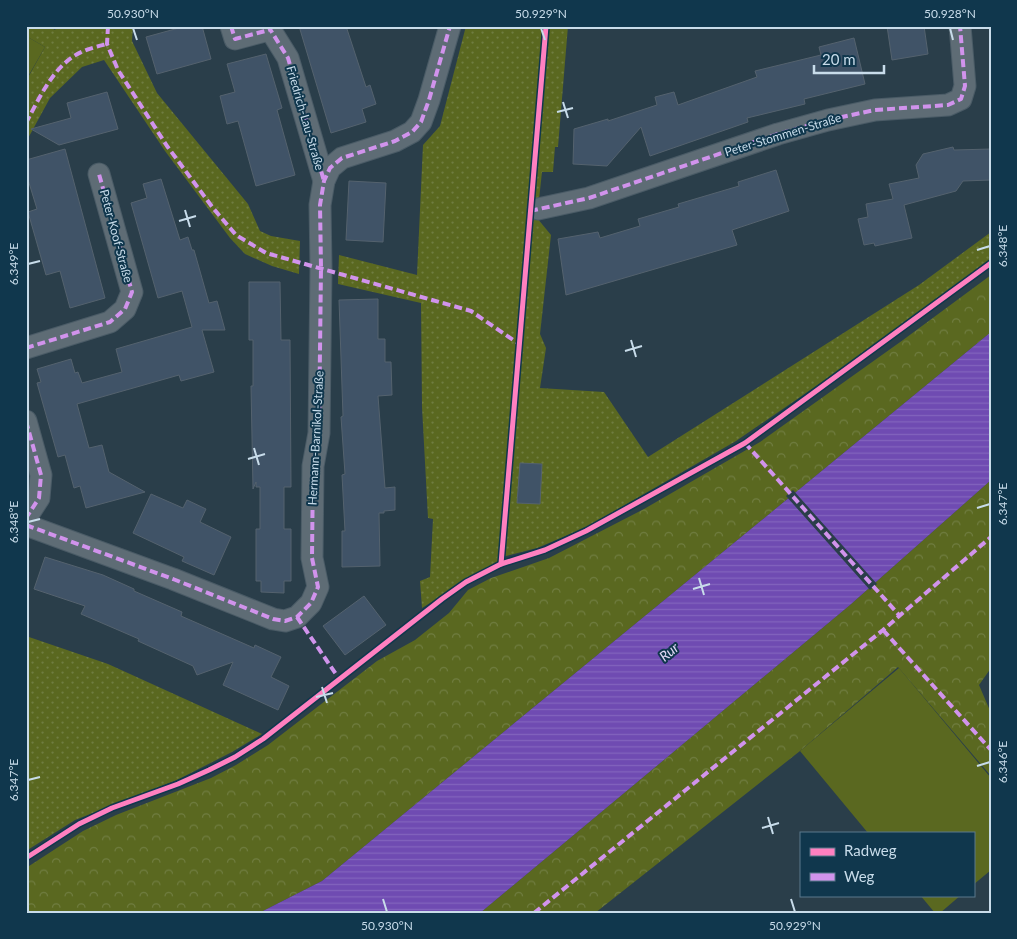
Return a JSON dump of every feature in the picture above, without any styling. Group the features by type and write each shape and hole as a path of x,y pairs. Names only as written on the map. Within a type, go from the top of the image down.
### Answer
{"street":[{"name":"Friedrich-Lau-Straße","path":"231,26 234,39 268,28 288,58 324,181"},
{"name":"Hermann-Barnikol-Straße","path":"26,525 173,579 274,619 285,621 296,617 310,603 318,587 312,558 313,466 319,433 320,205 324,181 330,168 342,158 395,141 412,132 421,122 450,26"},
{"name":"Peter-Stommen-Straße","path":"538,209 589,198 778,134 828,120 875,110 948,105 961,99 965,86 960,26"},
{"name":"Peter-Koof-Straße","path":"26,348 110,322 125,310 132,292 99,174"},
{"path":"26,421 41,475 39,498 26,518"}],"green space":[{"path":"26,26 49,26 55,30 57,26 133,26 132,41 157,93 248,204 260,231 271,236 300,241 299,274 272,266 245,254 230,238 165,151 104,60 82,67 50,98 26,142 26,81 45,47 26,36"},
{"path":"466,26 568,26 558,147 555,147 553,172 542,172 537,218 551,235 540,334 546,348 540,388 604,392 648,457 919,285 991,232 991,260 886,338 736,441 585,528 537,548 506,556 422,608 420,581 430,577 433,519 428,518 422,407 421,303 338,284 339,255 417,275 423,145 440,126"},
{"path":"26,36 45,47 26,80"},
{"path":"991,275 991,332 322,881 259,913 26,913 26,868 83,831 116,815 211,778 236,765 268,745 377,661 415,640 449,613 468,590 491,578 549,558 644,509 760,442"},
{"path":"991,480 991,668 979,685 991,713 991,776 898,667 800,751 595,913 480,913 850,605"},
{"path":"26,636 108,664 262,734 232,752 177,780 75,820 26,851"},
{"path":"899,668 991,778 991,870 974,884 974,832 867,832 800,751"},
{"path":"921,896 960,896 940,913 935,913"}],"water":[{"name":"Rur","path":"991,332 991,480 850,605 480,913 259,913 322,881"}],"pier":[{"path":"793,490 877,584 870,590 786,496"}],"building":[{"path":"186,26 202,26 211,59 157,74 146,37"},
{"path":"299,26 346,26 366,87 370,85 376,104 362,109 366,122 331,133"},
{"path":"887,26 924,26 928,54 892,60"},
{"path":"854,38 865,84 804,99 805,104 747,118 748,122 650,156 641,127 607,166 573,164 574,129 608,119 608,121 657,105 655,97 674,92 678,105 757,77 755,71 821,55 819,47"},
{"path":"266,54 282,108 277,110 295,175 256,186 238,121 227,124 220,96 235,92 227,64"},
{"path":"107,92 118,129 59,145 31,129 71,118 67,103"},
{"path":"953,147 954,150 991,149 991,180 963,181 956,191 904,205 912,238 875,246 874,243 864,245 858,219 868,217 866,204 893,199 889,184 919,178 916,165 923,154"},
{"path":"65,149 105,298 70,308 60,271 46,275 28,212 37,209 26,173 26,160"},
{"path":"776,170 789,211 732,230 737,245 566,295 558,239 598,232 600,238 640,226 638,219 679,207 678,204 739,186 738,182"},
{"path":"161,179 180,240 188,237 192,250 194,250 209,303 217,301 225,330 202,330 214,372 181,381 179,375 77,404 89,448 102,445 109,472 145,492 86,508 80,486 74,488 65,455 58,457 37,383 41,382 37,369 71,359 75,373 78,372 82,383 122,372 116,349 192,327 182,291 158,298 131,203 147,198 143,184"},
{"path":"349,181 386,183 383,242 346,240"},
{"path":"249,282 280,282 281,340 290,340 291,487 284,487 284,529 291,529 291,581 284,581 284,593 261,592 261,581 256,581 256,529 260,529 260,487 256,487 256,482 253,489 251,386 253,386 253,340 249,340"},
{"path":"378,299 378,339 385,339 385,362 391,362 392,395 378,396 385,488 395,487 395,510 379,513 380,566 342,567 342,531 345,531 342,475 345,474 341,417 343,416 339,300"},
{"path":"520,463 542,464 540,504 517,503"},
{"path":"151,494 183,508 187,500 206,509 200,522 231,537 214,575 182,561 184,557 133,533"},
{"path":"45,557 103,575 182,612 181,616 254,648 255,645 281,657 271,677 289,686 278,710 223,685 233,662 197,675 193,666 138,641 139,639 81,614 85,606 34,589"},
{"path":"364,596 386,625 345,655 323,626"}],"marked path":[{"path":"108,26 107,44 118,70 167,146 213,208 236,235 266,253 471,311 519,344"},
{"path":"231,26 235,39 269,30"},
{"path":"268,26 288,58 324,181"},
{"path":"26,525 173,579 273,619 285,621 297,617 311,603 318,587 312,558 313,466 319,433 320,205 324,181 330,168 342,158 395,141 412,132 421,122 450,26"},
{"path":"530,211 589,198 778,134 828,120 875,110 948,105 961,99 965,86 960,26"},
{"path":"26,123 49,81 65,63 84,51 107,44"},
{"path":"26,348 110,322 125,309 132,292 99,174"},
{"path":"26,421 41,475 39,498 26,518"},
{"path":"745,443 899,615"},
{"path":"534,913 883,630 991,537"},
{"path":"297,617 340,680"},
{"path":"883,630 991,750"}],"cycle path":[{"path":"501,564 546,26"},
{"path":"26,858 79,824 112,808 178,784 235,757 263,739 466,582 501,564 545,550 586,531 745,443 991,263"}]}
